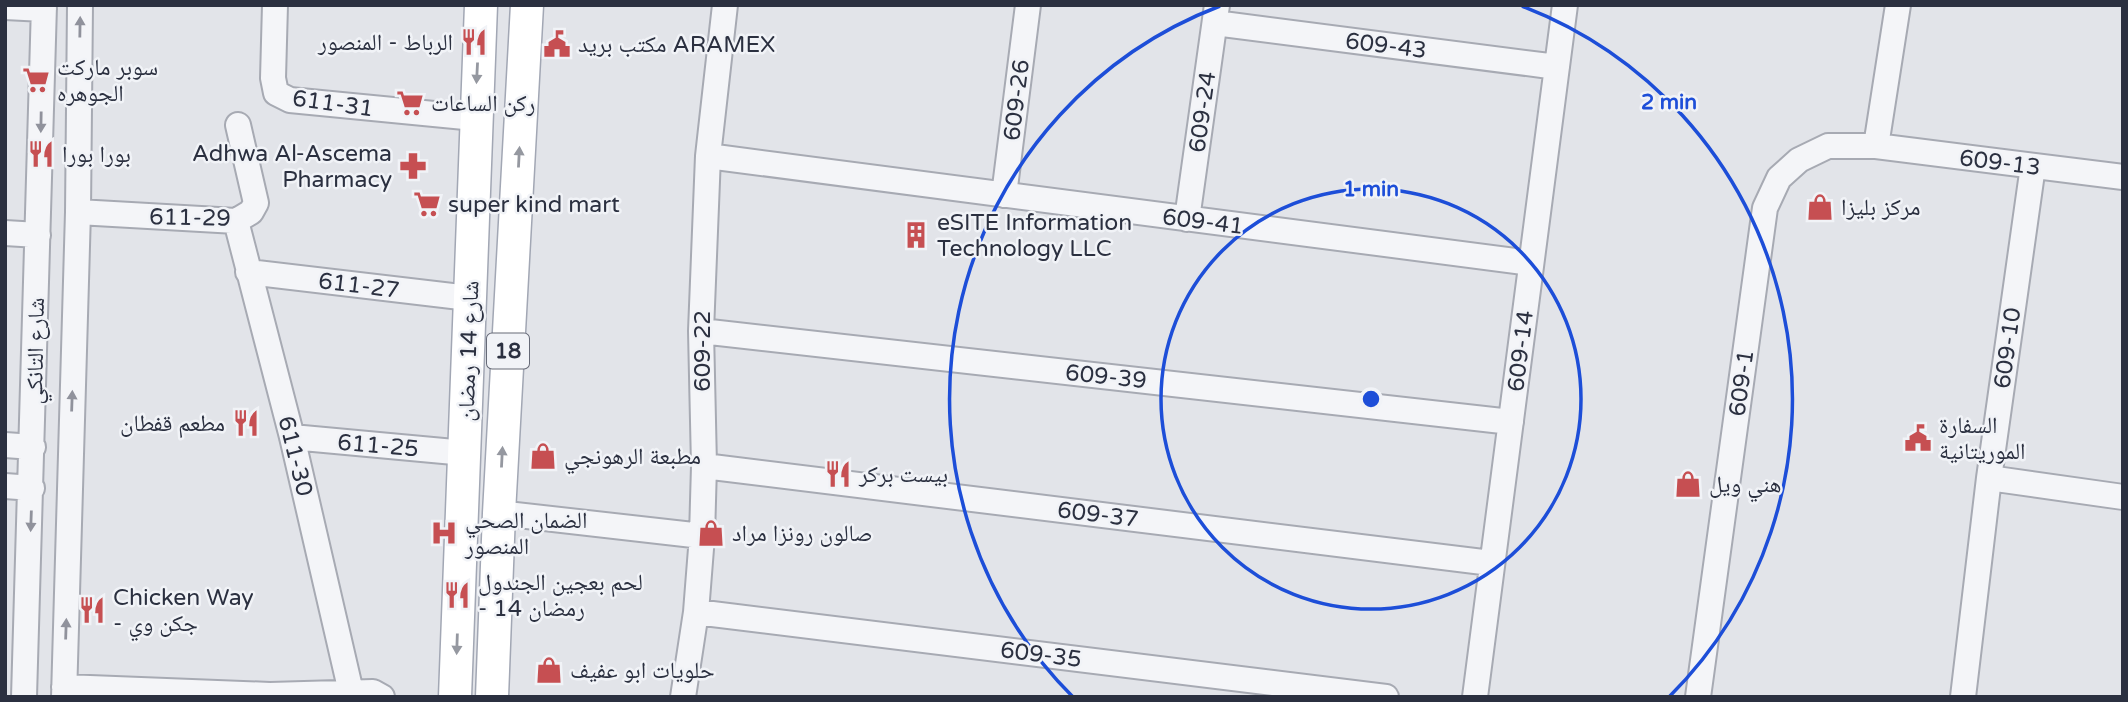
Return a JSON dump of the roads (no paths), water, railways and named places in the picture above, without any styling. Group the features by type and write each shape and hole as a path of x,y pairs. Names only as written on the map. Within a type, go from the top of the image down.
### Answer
{"main road":[{"name":"شارع 14 رمضان","path":"455,697 481,5"},
{"name":"شارع 14 رمضان","path":"492,697 499,513 527,5"}],"street":[{"name":"شارع التانكي","path":"64,692 78,212 80,5"},
{"name":"611-31","path":"275,5 273,78 276,93 290,100 475,118"},
{"name":"609-22","path":"682,697 696,612 702,536 704,466 701,331 708,156 725,5"},
{"name":"609-26","path":"1003,195 1028,5"},
{"name":"609-14","path":"1475,697 1565,5"},
{"path":"1876,146 1898,5"},
{"path":"5,7 44,7"},
{"name":"شارع التانكي","path":"24,697 44,7"},
{"name":"609-43","path":"1216,14 1557,67"},
{"name":"609-24","path":"1187,219 1216,14"},
{"name":"611-29","path":"78,212 236,221 251,212 256,203 238,125"},
{"name":"609-1","path":"1698,697 1765,208 1779,178 1799,160 1828,146 1876,146"},
{"name":"609-13","path":"1876,146 2123,177"},
{"name":"609-41","path":"708,156 1531,263"},
{"name":"609-10","path":"1963,697 1989,478 2033,166"},
{"name":"611-30","path":"236,221 292,437 351,692"},
{"path":"5,233 38,235"},
{"name":"611-27","path":"248,272 469,298"},
{"name":"609-39","path":"701,331 1511,422"},
{"name":"611-25","path":"292,437 465,453"},
{"path":"5,445 33,447"},
{"name":"609-37","path":"704,466 1491,563"},
{"path":"1989,478 2123,497"},
{"path":"5,486 32,488"},
{"path":"499,513 702,536"},
{"name":"609-35","path":"696,612 1386,697"},
{"path":"64,692 271,696 373,692 382,697"}],"place":[{"name":"الرباط - المنصور","path":"474,42"},
{"name":"مكتب بريد ARAMEX","path":"557,44"},
{"name":"سوبر ماركت الجوهره","path":"36,80"},
{"name":"ركن الساعات","path":"410,103"},
{"name":"بورا بورا","path":"41,154"},
{"name":"Adhwa Al-Ascema Pharmacy","path":"413,166"},
{"name":"super kind mart","path":"427,204"},
{"name":"مركز بليزا","path":"1820,207"},
{"name":"eSITE Information Technology LLC","path":"916,235"},
{"name":"مطعم قفطان","path":"246,423"},
{"name":"السفارة الموريتانية","path":"1918,438"},
{"name":"مطبعة الرهونجي","path":"543,456"},
{"name":"بيست بركر","path":"838,474"},
{"name":"هني ويل","path":"1688,484"},
{"name":"الضمان الصحي المنصور","path":"444,533"},
{"name":"صالون رونزا مراد","path":"711,533"},
{"name":"لحم بعجين الجندول - 14 رمضان","path":"457,595"},
{"name":"Chicken Way - جكن وي","path":"92,610"},
{"name":"حلويات ابو عفيف","path":"549,670"}]}
